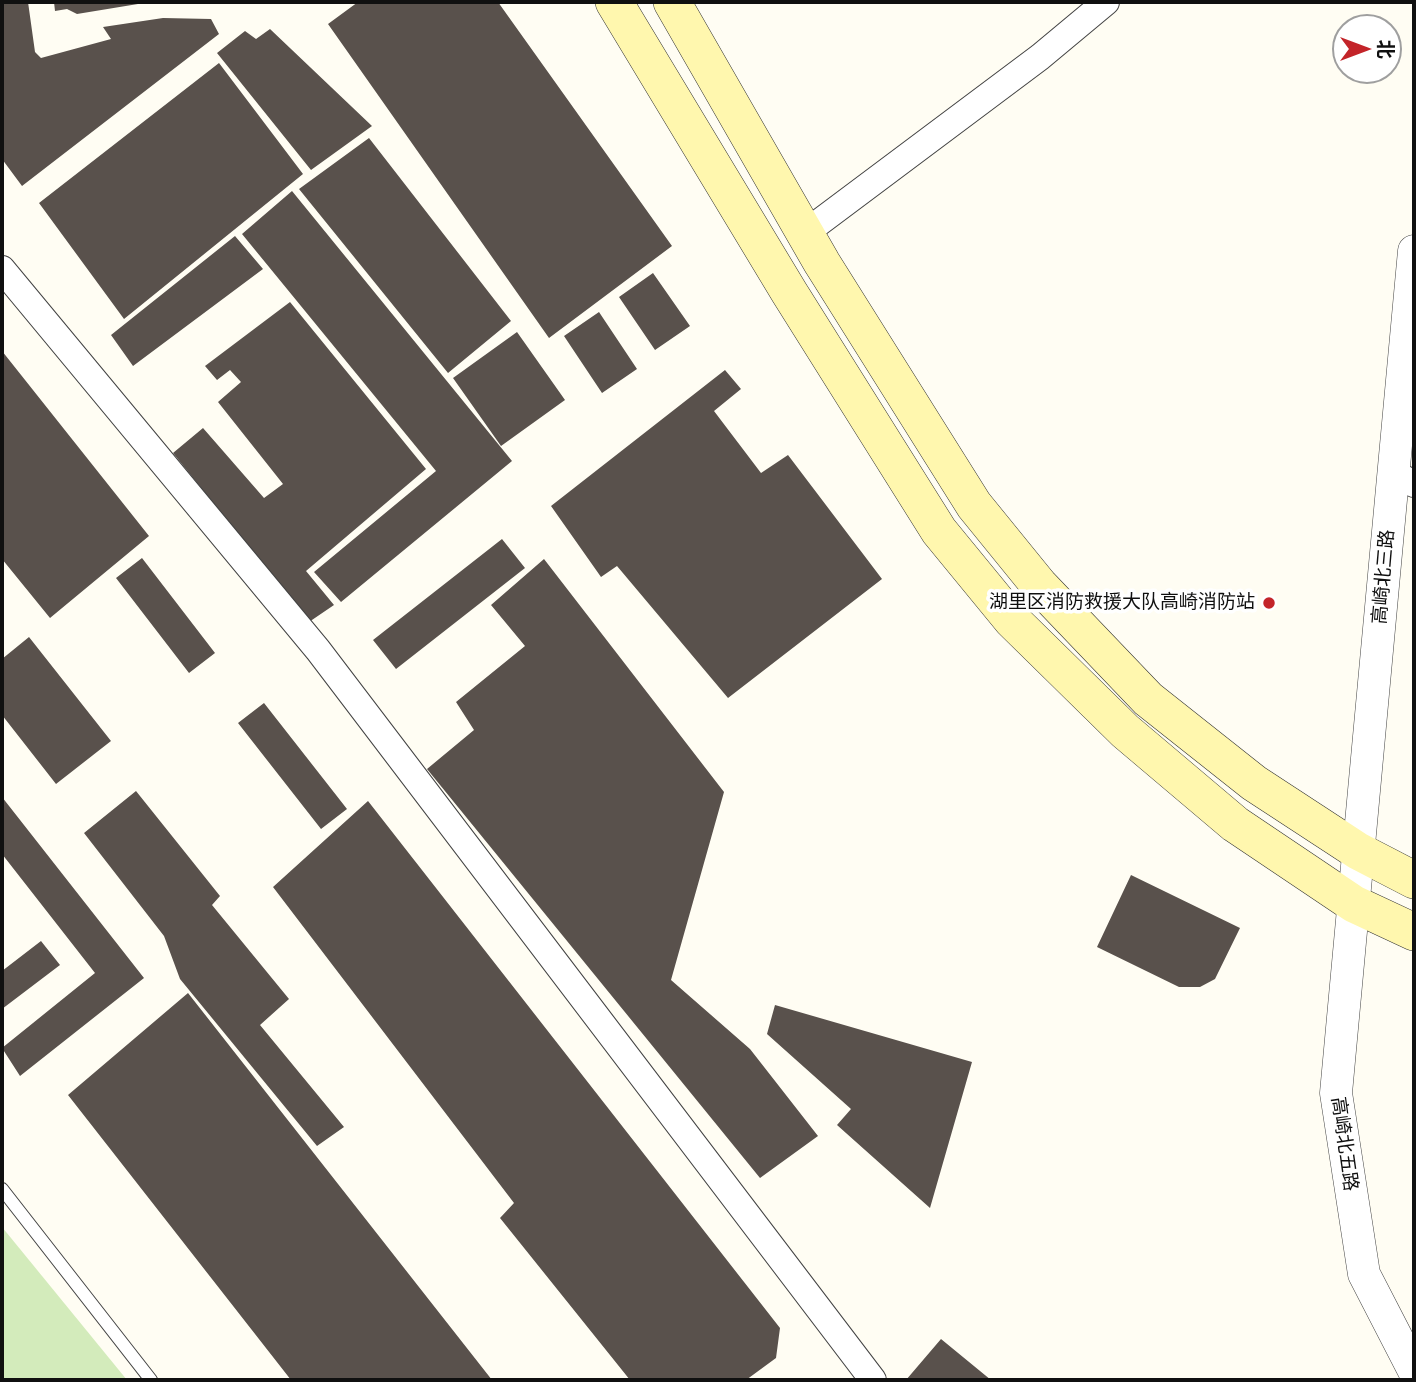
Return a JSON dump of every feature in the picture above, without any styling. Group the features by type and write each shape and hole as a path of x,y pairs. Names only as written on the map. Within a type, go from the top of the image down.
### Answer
{"main road":[{"path":"614,2 789,292 947,541 1012,620 1125,731 1235,824 1353,904 1414,932"},
{"path":"672,2 805,233 974,505 1039,585 1148,699 1254,783 1358,851 1414,880"}],"street":[{"path":"805,233 1040,57 1106,2"},
{"name":"高崎北三路","path":"1353,904 1404,478 1414,251"},
{"path":"2,269 318,650 873,1380"},
{"name":"高崎北五路","path":"1353,904 1336,1093 1364,1274 1414,1371"}],"lane":[{"path":"2,1189 150,1380"}],"green space":[{"path":"2,1227 127,1380 2,1380"}],"building":[{"path":"2,2 28,2 35,52 41,58 111,39 103,27 163,18 211,19 219,34 22,186 2,159"},
{"path":"54,2 144,3 77,14 67,9 55,11"},
{"path":"358,2 498,2 672,246 549,338 328,24"},
{"path":"270,29 372,126 311,170 217,53 245,31 256,39"},
{"path":"219,63 303,174 124,319 39,203"},
{"path":"369,138 511,321 448,373 299,189"},
{"path":"292,191 512,461 341,602 314,572 436,471 242,234"},
{"path":"235,236 263,269 133,366 111,335"},
{"path":"653,273 690,326 655,350 619,297"},
{"path":"290,302 426,469 306,571 334,605 309,622 173,453 203,428 264,498 283,484 218,402 241,382 230,370 217,380 205,366"},
{"path":"599,312 637,369 602,393 564,336"},
{"path":"517,332 565,400 501,446 453,378"},
{"path":"2,351 149,536 50,618 2,559"},
{"path":"725,370 741,389 714,411 761,473 788,455 882,579 728,698 617,566 601,577 551,506"},
{"path":"502,539 525,568 396,669 373,640"},
{"path":"142,558 215,653 189,673 116,578"},
{"path":"544,559 724,792 671,980 750,1049 818,1136 760,1178 427,769 474,730 456,702 525,646 491,605"},
{"path":"29,637 111,741 56,784 2,715 2,659"},
{"path":"264,703 347,809 321,829 238,723"},
{"path":"136,791 220,896 212,905 289,999 260,1025 344,1127 317,1146 180,979 164,936 84,833"},
{"path":"2,797 144,978 20,1076 2,1048 95,973 2,854"},
{"path":"368,801 780,1328 776,1358 746,1380 630,1380 500,1218 514,1203 273,887"},
{"path":"1131,875 1240,928 1215,979 1200,987 1179,987 1097,947"},
{"path":"41,941 60,965 2,1009 2,971"},
{"path":"188,993 492,1380 291,1380 68,1095"},
{"path":"775,1005 972,1062 930,1208 837,1125 851,1109 767,1034"},
{"path":"941,1339 991,1380 906,1380"}],"place":[{"name":"湖里区消防救援大队高崎消防站","path":"1269,603"}]}
